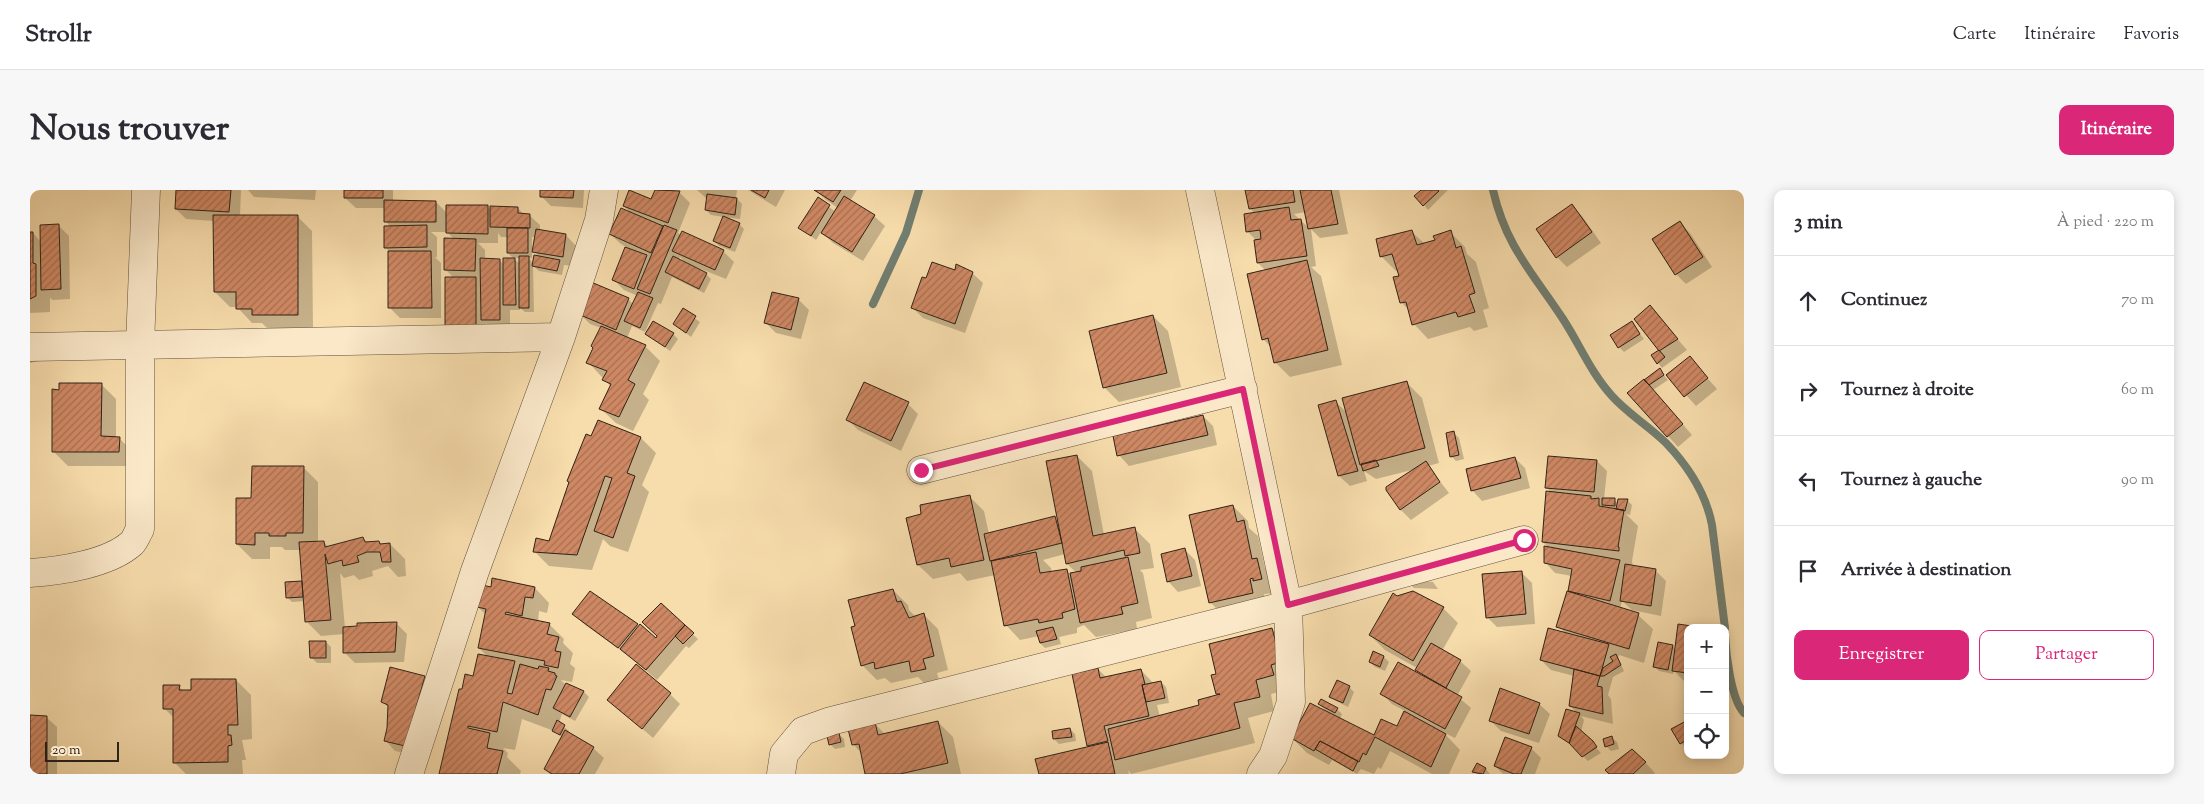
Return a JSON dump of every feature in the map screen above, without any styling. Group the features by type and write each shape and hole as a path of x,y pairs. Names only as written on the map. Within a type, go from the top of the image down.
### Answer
{"street":[{"path":"30,573 57,571 112,555 133,542 140,529 140,345 146,190"},
{"path":"409,774 475,571 561,337 599,220 604,190"},
{"path":"1200,190 1288,605 1291,702 1273,756 1261,774"},
{"path":"30,347 561,337"},
{"path":"921,470 1243,389"},
{"path":"781,774 784,754 803,731 831,721 1288,605 1524,540"}],"building":[{"path":"176,190 231,190 229,212 175,209"},
{"path":"344,190 383,190 383,198 344,198"},
{"path":"540,190 574,190 573,198 540,197"},
{"path":"629,190 651,199 655,190 680,191 668,223 623,206"},
{"path":"751,190 769,190 765,198"},
{"path":"814,190 841,190 833,202"},
{"path":"1245,190 1293,190 1295,202 1249,209"},
{"path":"1300,190 1331,190 1338,224 1308,229"},
{"path":"1421,190 1439,191 1423,206 1414,196"},
{"path":"707,194 737,198 735,215 705,210"},
{"path":"844,196 875,215 852,252 821,233"},
{"path":"818,197 830,205 811,236 798,228"},
{"path":"384,200 436,201 436,222 384,222"},
{"path":"1572,204 1592,232 1556,258 1536,229"},
{"path":"446,205 488,205 488,234 446,233"},
{"path":"490,206 518,207 518,213 530,214 530,228 490,227"},
{"path":"1289,207 1291,220 1301,219 1307,256 1257,263 1254,240 1261,239 1260,230 1246,232 1244,214"},
{"path":"621,208 663,226 651,253 609,234"},
{"path":"213,215 298,215 298,315 252,315 252,309 236,309 236,292 214,292"},
{"path":"723,216 740,223 730,248 713,241"},
{"path":"1680,221 1703,257 1675,275 1652,239"},
{"path":"59,224 61,289 41,290 40,225"},
{"path":"427,225 427,247 384,248 384,226"},
{"path":"664,225 677,230 650,294 637,289"},
{"path":"507,228 528,228 528,253 507,253"},
{"path":"536,229 566,234 563,257 532,252"},
{"path":"1412,230 1417,245 1435,240 1433,236 1451,230 1456,248 1461,246 1475,293 1469,295 1475,312 1458,317 1456,312 1412,325 1406,302 1400,303 1393,277 1399,276 1392,254 1380,257 1376,239"},
{"path":"682,231 724,250 715,270 672,251"},
{"path":"30,232 33,232 33,263 36,264 36,296 30,299"},
{"path":"444,238 476,239 475,271 444,270"},
{"path":"625,247 647,255 634,289 612,280"},
{"path":"388,251 431,251 432,308 388,308"},
{"path":"534,255 560,260 557,271 532,266"},
{"path":"519,256 529,256 529,308 519,308"},
{"path":"673,256 707,273 699,289 665,272"},
{"path":"480,258 500,259 500,320 481,320"},
{"path":"503,258 515,258 516,305 503,305"},
{"path":"1307,260 1328,350 1274,363 1268,338 1262,340 1247,274"},
{"path":"932,262 955,270 956,264 973,272 955,324 911,308 922,277 926,278"},
{"path":"445,277 476,277 476,327 445,327"},
{"path":"591,282 629,298 616,330 578,314"},
{"path":"638,292 653,298 640,328 624,321"},
{"path":"772,292 799,298 791,330 764,323"},
{"path":"1650,305 1678,339 1659,351 1634,319"},
{"path":"683,308 696,316 686,333 673,324"},
{"path":"1153,315 1167,373 1103,388 1089,331"},
{"path":"653,321 674,333 665,347 645,334"},
{"path":"1632,321 1640,334 1618,348 1610,335"},
{"path":"601,326 646,345 628,380 635,384 619,417 599,409 611,384 602,380 607,371 586,363 593,348 591,346"},
{"path":"1659,350 1665,357 1657,364 1651,355"},
{"path":"1690,356 1708,378 1684,397 1666,375"},
{"path":"1660,368 1664,375 1649,385 1644,380"},
{"path":"1644,379 1683,424 1667,437 1627,393"},
{"path":"1407,381 1425,448 1360,465 1342,398"},
{"path":"864,382 909,402 891,441 846,420"},
{"path":"59,383 102,383 101,436 120,437 119,452 52,452 52,389 59,390"},
{"path":"1336,400 1358,471 1338,476 1318,405"},
{"path":"1203,415 1208,435 1117,456 1113,436"},
{"path":"598,420 641,437 627,473 635,476 613,538 594,531 612,478 605,476 577,555 533,552 536,538 549,541 569,482 567,481 586,434 591,436"},
{"path":"1454,431 1459,455 1450,457 1446,433"},
{"path":"1077,455 1093,536 1135,527 1140,553 1125,556 1124,550 1066,564 1046,461"},
{"path":"1548,456 1597,460 1594,492 1545,488"},
{"path":"1515,457 1521,478 1471,491 1466,469"},
{"path":"1376,460 1379,466 1363,471 1361,464"},
{"path":"1426,461 1440,482 1400,510 1386,490 1386,487"},
{"path":"252,466 304,466 303,533 269,536 269,533 255,533 255,545 236,544 236,498 251,498"},
{"path":"1546,491 1591,496 1591,499 1599,498 1599,506 1624,510 1619,551 1542,542"},
{"path":"970,495 984,560 951,567 949,558 917,565 906,518 921,514 920,505"},
{"path":"1602,498 1615,498 1615,506 1602,505"},
{"path":"1618,499 1628,499 1625,511 1616,509"},
{"path":"1233,505 1237,522 1244,520 1252,559 1257,558 1262,579 1253,581 1253,578 1250,579 1253,593 1209,603 1189,515"},
{"path":"1055,516 1062,543 990,561 984,534"},
{"path":"363,537 365,542 379,541 380,544 390,543 391,562 382,562 380,552 367,552 357,556 359,562 343,566 342,560 328,564 325,554 331,620 305,622 299,542 324,541 325,547"},
{"path":"1544,546 1620,560 1610,601 1568,591 1572,569 1544,563"},
{"path":"1185,548 1192,576 1167,582 1161,554"},
{"path":"1036,552 1040,573 1067,569 1075,609 1062,613 1063,618 1039,623 1038,619 1004,626 991,561"},
{"path":"1128,557 1138,603 1121,607 1123,614 1080,623 1070,573 1081,571 1081,567"},
{"path":"1625,564 1656,569 1651,606 1620,601"},
{"path":"1522,571 1526,614 1486,618 1482,574"},
{"path":"492,578 535,587 533,598 525,597 522,616 506,612 505,614 550,623 547,634 559,637 555,651 561,652 558,668 544,665 545,661 478,648 486,609 477,607 482,585 491,587"},
{"path":"302,581 303,597 286,598 285,582"},
{"path":"893,589 897,602 901,601 909,618 924,613 934,656 923,659 926,669 911,672 909,661 875,669 874,662 861,666 851,627 855,626 848,600"},
{"path":"590,591 638,624 618,648 572,614"},
{"path":"1413,591 1444,607 1413,661 1369,635 1393,593 1397,596"},
{"path":"1567,591 1639,613 1629,649 1556,627"},
{"path":"661,603 685,625 646,670 620,649 640,624 656,638 657,636 642,622"},
{"path":"397,622 395,652 343,653 343,627 357,626 357,623"},
{"path":"1678,624 1684,625 1684,672 1672,671"},
{"path":"685,625 694,633 683,644 675,636"},
{"path":"1053,627 1057,639 1040,643 1036,631"},
{"path":"1272,628 1281,662 1271,665 1274,675 1256,680 1260,697 1234,703 1240,728 1115,760 1108,729 1199,705 1198,700 1220,694 1216,694 1211,675 1216,674 1209,644"},
{"path":"1548,628 1609,644 1600,676 1540,660"},
{"path":"309,641 326,641 326,658 310,658"},
{"path":"1658,642 1673,645 1668,670 1653,667"},
{"path":"1431,643 1461,660 1446,688 1415,670"},
{"path":"1373,651 1384,656 1380,667 1369,662"},
{"path":"478,654 515,661 507,693 512,694 520,664 538,669 539,666 549,668 548,671 555,673 557,676 551,690 546,689 538,715 503,702 497,732 468,726 468,728 490,733 487,748 503,751 497,774 439,774 459,689 462,689 465,674 473,676"},
{"path":"1616,654 1621,665 1604,676 1600,676 1603,668 1613,661 1610,657"},
{"path":"1398,662 1462,697 1445,729 1380,694"},
{"path":"636,664 671,693 642,729 607,700"},
{"path":"390,667 425,676 405,746 384,741 387,728 388,705 381,702"},
{"path":"1098,668 1100,678 1141,669 1145,684 1142,685 1149,716 1104,726 1108,741 1087,746 1072,674"},
{"path":"1574,669 1600,676 1597,686 1602,687 1603,714 1569,706"},
{"path":"191,679 236,679 238,725 228,725 228,735 231,735 232,745 228,746 228,762 173,763 173,709 163,709 163,685 180,685 179,690 191,690"},
{"path":"1337,680 1350,686 1343,703 1329,697"},
{"path":"1161,681 1165,698 1146,702 1142,685"},
{"path":"566,683 584,691 570,717 553,708"},
{"path":"1500,688 1540,703 1529,734 1489,721"},
{"path":"1321,699 1338,708 1335,713 1318,704"},
{"path":"1310,703 1374,735 1381,719 1397,726 1404,711 1446,734 1431,767 1375,737 1366,755 1363,753 1359,762 1320,741 1314,751 1291,738"},
{"path":"1566,709 1580,713 1569,743 1558,736"},
{"path":"30,715 47,716 47,774 30,774"},
{"path":"557,720 565,725 560,735 552,731"},
{"path":"938,721 948,763 900,774 865,774 859,744 852,745 848,729 875,722 878,735"},
{"path":"1684,722 1684,742 1680,744 1671,729"},
{"path":"1576,726 1597,747 1582,757 1569,743"},
{"path":"1070,728 1072,737 1053,739 1052,731"},
{"path":"565,730 594,747 579,774 552,774 544,769"},
{"path":"839,733 841,742 829,745 827,736"},
{"path":"1612,736 1614,744 1605,747 1603,739"},
{"path":"1505,737 1532,747 1521,774 1514,774 1494,766"},
{"path":"1320,741 1358,761 1353,771 1315,749"},
{"path":"1108,742 1115,774 1039,774 1035,759"},
{"path":"1632,749 1646,762 1633,774 1609,774 1605,770"},
{"path":"1477,763 1486,768 1483,774 1472,772"}],"waterway":[{"path":"873,304 906,233 919,190"},
{"path":"1493,190 1505,228 1513,244 1563,319 1598,378 1618,402 1666,443 1689,471 1701,491 1712,525 1724,624"},
{"path":"1729,669 1736,698 1744,713"}],"route":[{"path":"921,470 1243,389 1288,605 1524,540"}]}
